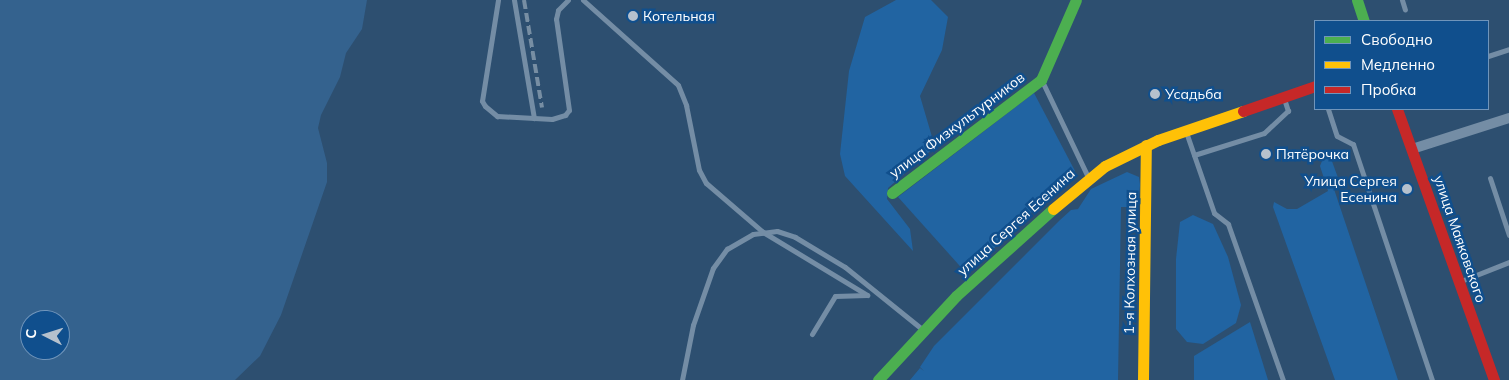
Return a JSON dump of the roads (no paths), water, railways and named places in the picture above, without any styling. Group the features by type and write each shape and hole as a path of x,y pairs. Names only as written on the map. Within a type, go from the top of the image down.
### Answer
{"street":[{"name":"улица Физкультурников","path":"892,193 1041,80 1076,0"},
{"path":"1357,0 1364,20"},
{"name":"улица Сергея Есенина","path":"878,380 924,330 1030,226 1088,178 1146,146 1185,130 1314,86"},
{"name":"улица Маяковского","path":"1397,110 1494,380"},
{"path":"1412,149 1509,118"},
{"name":"1-я Колхозная улица","path":"1143,380 1146,146"}],"lane":[{"path":"498,0 482,101 492,115 534,118 559,118 568,110 556,19 558,10 568,0"},
{"path":"514,0 534,118"},
{"path":"583,0 673,79 686,105 702,176 763,232 868,295"},
{"path":"1402,0 1405,10"},
{"path":"1489,56 1509,50"},
{"path":"1041,80 1088,178"},
{"path":"1194,155 1264,134 1288,112 1283,97"},
{"path":"1328,110 1337,136 1353,144 1432,380"},
{"path":"1185,130 1214,213 1228,224 1283,380"},
{"path":"1490,178 1509,236"},
{"path":"682,380 693,325 713,268 721,255 739,239 763,232 788,233 845,267 924,330"},
{"path":"1458,282 1509,262"},
{"path":"812,334 835,296 868,295 875,291"}],"railway":[{"path":"524,0 542,107"}],"place":[{"name":"Котельная","path":"633,16"},
{"name":"Усадьба","path":"1155,94"},
{"name":"Пятёрочка","path":"1266,154"},
{"name":"Улица Сергея Есенина","path":"1407,189"}]}
